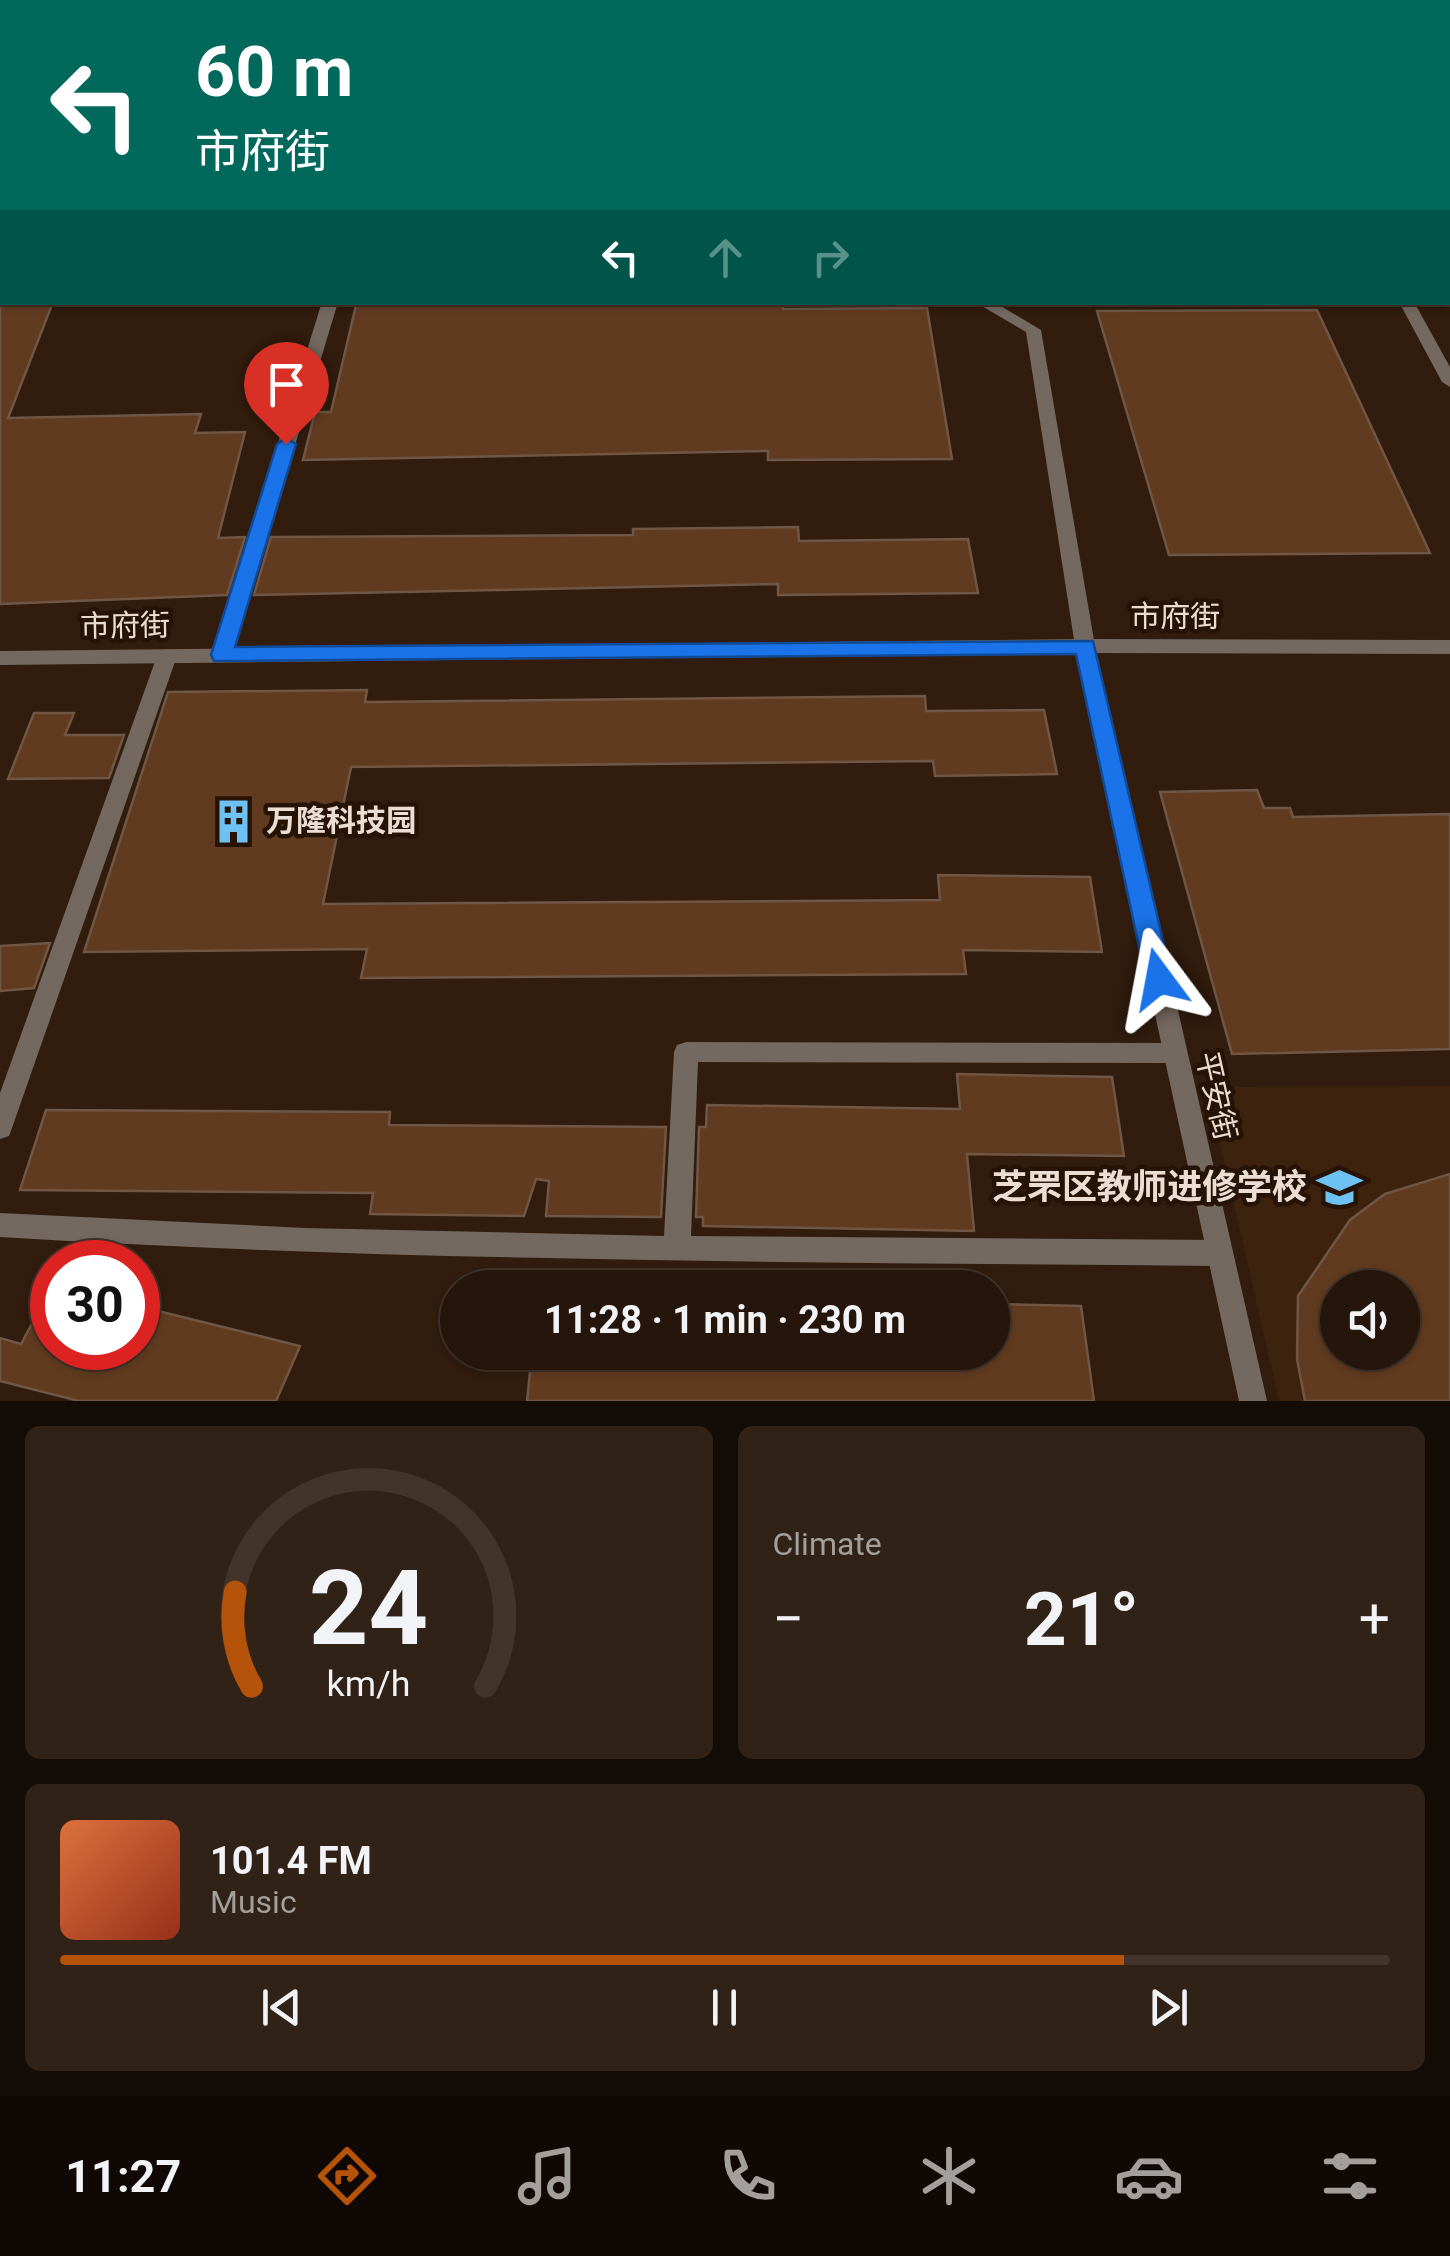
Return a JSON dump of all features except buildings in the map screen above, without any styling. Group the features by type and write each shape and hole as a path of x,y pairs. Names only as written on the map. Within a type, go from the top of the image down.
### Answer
{"street":[{"path":"222,655 329,305"},
{"name":"平安街","path":"987,305 1033,330 1085,646 1253,1401"},
{"path":"1408,305 1450,382"},
{"name":"市府街","path":"0,658 1085,646 1450,647"},
{"path":"0,1128 168,656"},
{"path":"677,1248 686,1052 1176,1053"},
{"path":"0,1225 164,1237 677,1248 1220,1252"}],"shaded area":[{"name":"芝罘区教师进修学校","path":"1450,1086 1450,1401 1279,1401 1207,1087"}],"place":[{"name":"万隆科技园","path":"233,821"},
{"name":"芝罘区教师进修学校","path":"1340,1187"}],"route":[{"path":"286,444 222,655 1085,646 1159,979"}]}
